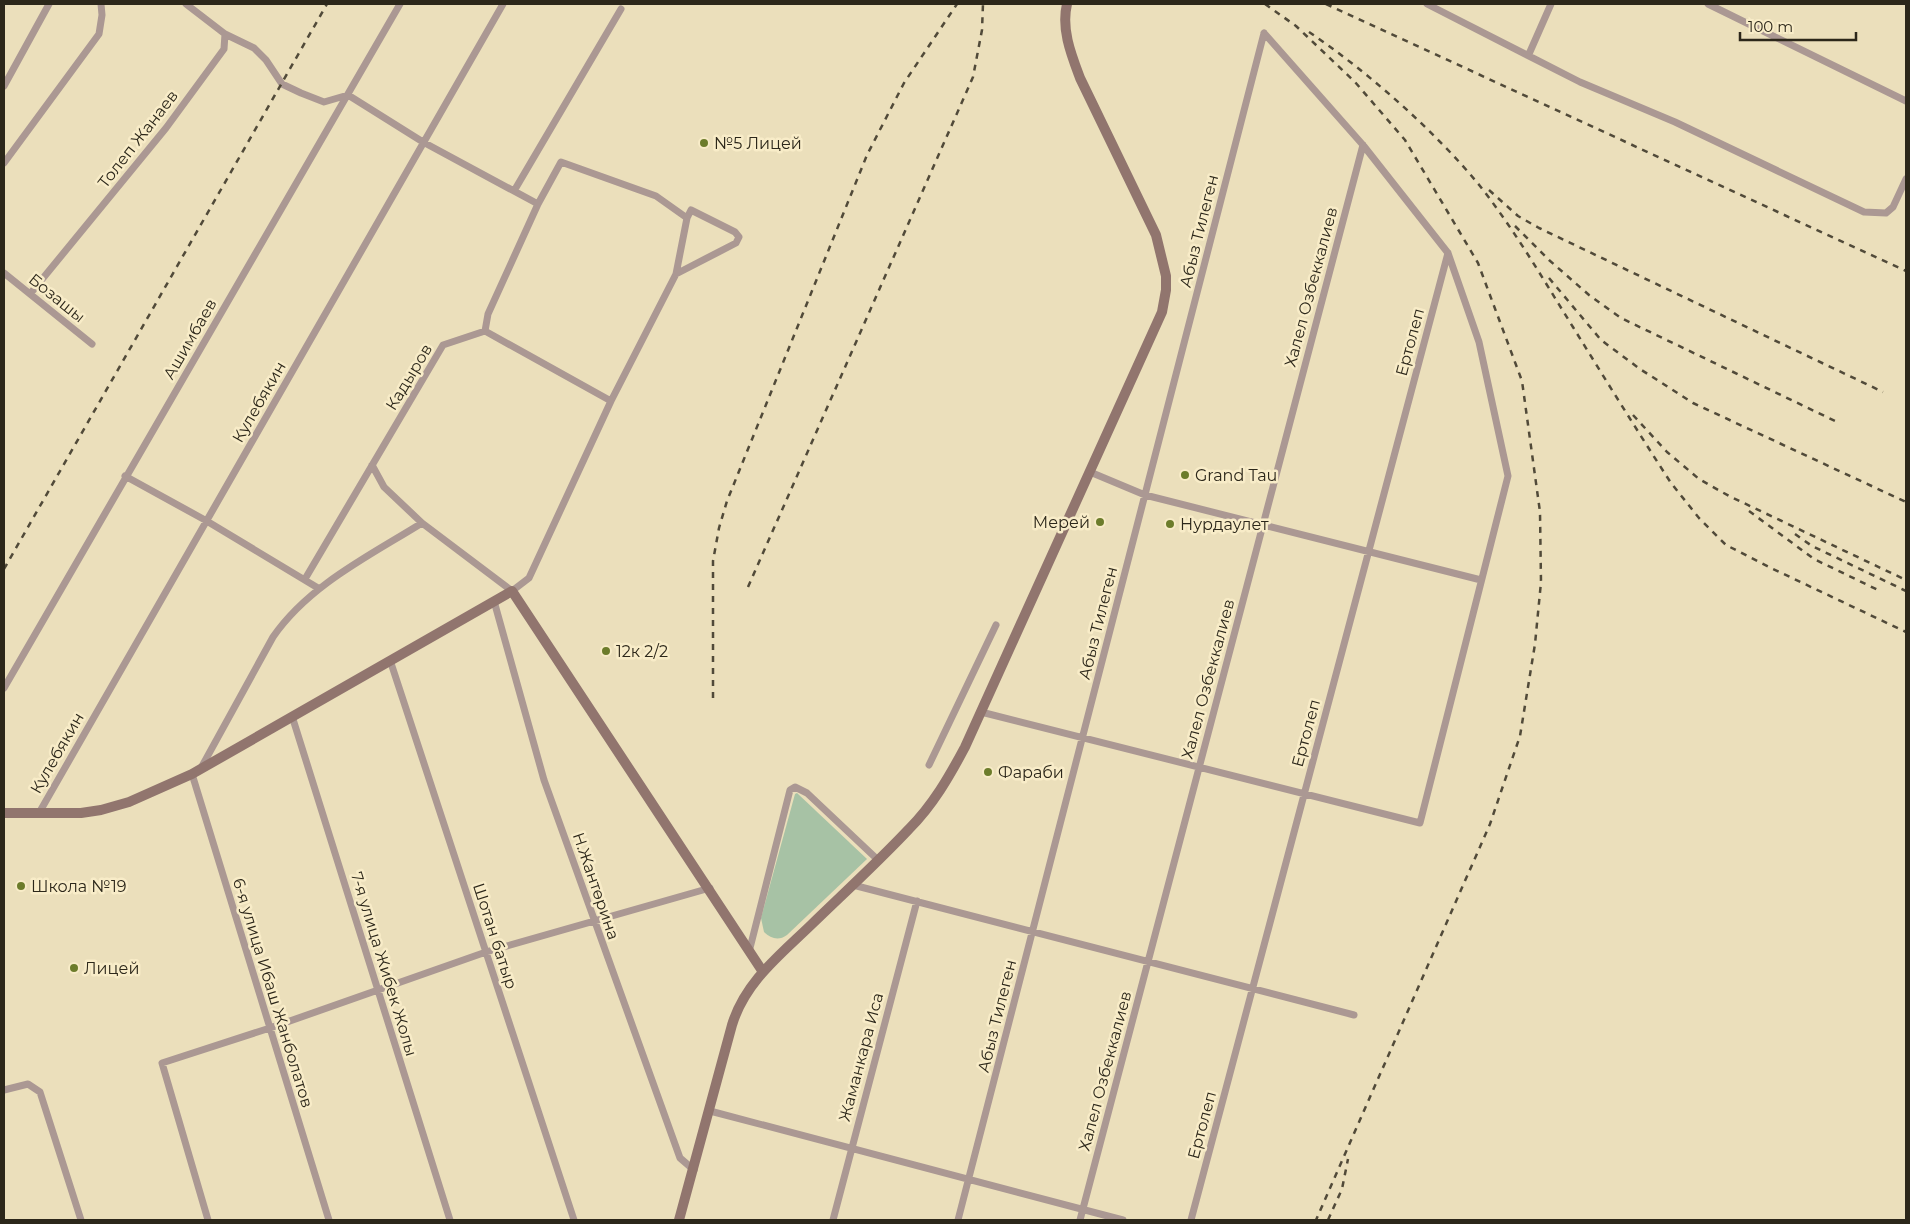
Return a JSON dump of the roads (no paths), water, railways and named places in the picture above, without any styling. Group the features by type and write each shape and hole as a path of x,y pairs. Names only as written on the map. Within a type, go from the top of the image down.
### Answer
{"main road":[{"path":"679,1220 736,1011 750,986 763,972 911,828 934,800 965,747 1162,312 1166,290 1166,276 1156,235 1073,60 1066,27 1067,4"},
{"path":"4,813 101,810 128,802 196,771 512,591 750,948 763,972"}],"street":[{"path":"4,86 49,4"},
{"path":"4,163 99,34 102,15 101,4"},
{"path":"186,4 225,34 254,48 266,60 282,84 301,94 324,102 348,95 424,142 538,204"},
{"name":"Ашимбаев","path":"4,688 400,4"},
{"name":"Кулебякин","path":"39,813 205,520 265,420 503,4"},
{"path":"1427,4 1484,34 1529,54 1580,82 1675,122 1864,212 1886,213 1893,207 1906,179"},
{"path":"1529,54 1551,4"},
{"path":"1708,4 1906,101"},
{"path":"514,191 621,10"},
{"name":"Абыз Тилеген","path":"958,1220 1264,33 1363,145"},
{"name":"Толеп Жанаев","path":"30,294 166,128 224,49 225,34"},
{"path":"981,712 1420,824 1508,476 1480,342 1448,253 1363,145"},
{"name":"Халел Озбеккалиев","path":"1080,1220 1363,145"},
{"path":"611,401 485,331 488,314 538,204 560,162 656,196 687,218"},
{"path":"372,465 384,487 422,523 512,591 529,578 611,401 676,274 687,218 691,210 735,232 739,237 736,243 676,274"},
{"name":"Ертолеп","path":"1190,1220 1448,253"},
{"name":"Бозашы","path":"4,273 46,310 92,344"},
{"name":"Кадыров","path":"305,579 443,345 485,331"},
{"path":"1090,472 1145,495 1481,580"},
{"path":"126,476 205,520 318,588"},
{"path":"196,771 287,617 318,588 422,523"},
{"name":"Н.Жантөрина","path":"494,601 544,780 680,1158 694,1170"},
{"path":"928,765 996,625"},
{"name":"Шотан батыр","path":"390,660 574,1220"},
{"name":"7-я улица Жибек Жолы","path":"292,716 450,1220"},
{"name":"6-я улица Ибаш Жанболатов","path":"196,771 270,1028 329,1220"},
{"path":"750,948 790,790 795,787 808,793 878,860"},
{"path":"852,885 1354,1015"},
{"path":"208,1220 162,1063 270,1028 486,952 710,888"},
{"name":"Жаманкара Иса","path":"833,1220 850,1148 917,901"},
{"path":"4,1090 28,1084 40,1092 81,1220"},
{"path":"710,1111 1123,1220"}],"railway":[{"path":"4,569 327,4"},
{"path":"713,698 713,561 719,528 727,501 867,155 904,83 957,4"},
{"path":"748,587 973,77 982,30 983,4"},
{"path":"1265,4 1296,26 1355,82 1405,140 1478,263 1522,381 1540,512 1541,582 1535,644 1520,736 1490,824 1316,1220"},
{"path":"1326,4 1906,271"},
{"path":"1309,32 1354,65 1400,103 1443,144 1480,186 1526,251 1671,483 1699,518 1726,545 1906,632"},
{"path":"1489,190 1518,216 1539,228 1883,392"},
{"path":"1515,226 1549,260 1589,295 1621,318 1835,421"},
{"path":"1549,278 1601,340 1640,369 1693,403 1906,502"},
{"path":"1633,415 1667,452 1699,479 1729,496 1906,580"},
{"path":"1749,511 1814,559 1880,591"},
{"path":"1795,534 1812,546 1906,591"},
{"path":"1328,1220 1342,1189 1348,1159"}],"place":[{"name":"№5 Лицей","path":"704,143"},
{"name":"Grand Tau","path":"1185,475"},
{"name":"Мерей","path":"1100,522"},
{"name":"Нурдаулет","path":"1170,524"},
{"name":"12к 2/2","path":"606,651"},
{"name":"Фараби","path":"988,772"},
{"name":"Школа №19","path":"21,886"},
{"name":"Лицей","path":"74,968"}]}
